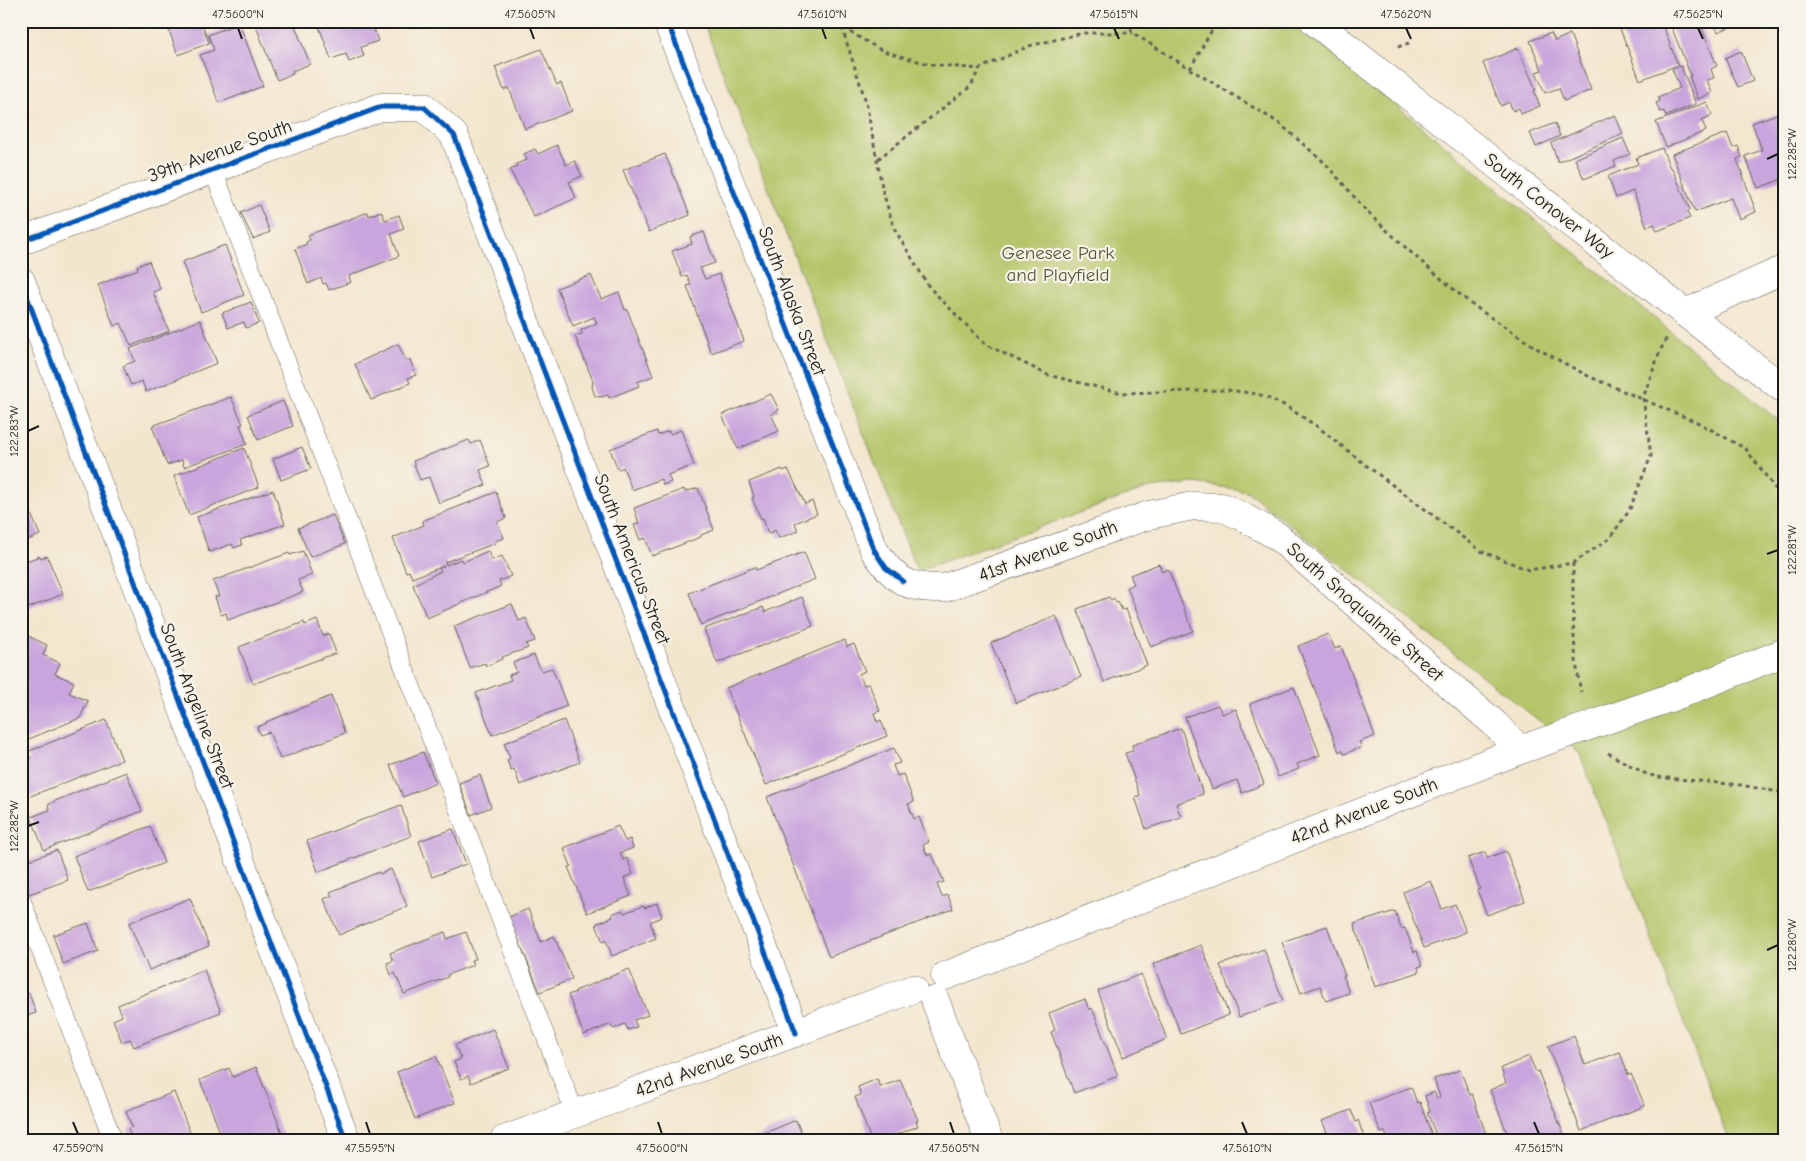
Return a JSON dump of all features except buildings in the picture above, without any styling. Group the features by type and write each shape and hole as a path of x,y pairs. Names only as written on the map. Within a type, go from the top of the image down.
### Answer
{"street":[{"name":"South Alaska Street","path":"667,21 874,550 886,568 903,582"},
{"name":"South Conover Way","path":"1329,24 1685,313 1785,390"},
{"name":"39th Avenue South","path":"26,232 213,170 381,107 424,107"},
{"name":"South Americus Street","path":"424,107 454,135 796,1033"},
{"path":"21,264 27,259 30,251 26,232"},
{"path":"1685,313 1785,269"},
{"name":"South Angeline Street","path":"21,281 346,1140"},
{"name":"41st Avenue South","path":"903,582 922,588 944,588 1149,515 1193,506"},
{"name":"South Snoqualmie Street","path":"1193,506 1222,507 1276,536 1495,724 1520,750"},
{"name":"42nd Avenue South","path":"504,1140 796,1033 931,988 1520,750 1678,695 1785,652"},
{"path":"931,988 988,1140"}],"lane":[{"path":"213,170 576,1113"},
{"path":"21,900 113,1140"}],"path":[{"path":"837,21 842,28 866,102 883,192 894,228 929,288 985,344 1048,375 1122,393 1227,390 1258,394 1284,405 1318,427 1481,551 1529,570 1573,563 1609,539 1628,511 1651,456 1643,398 1660,351 1668,336"},
{"path":"1127,21 1133,33"},
{"path":"1190,69 1217,21"},
{"path":"842,28 883,51 928,64 979,69 1029,46 1083,32 1133,33 1279,123 1325,163 1369,214 1471,304 1538,349 1590,377 1699,423 1746,449 1780,496 1785,498"},
{"path":"878,159 970,86 979,69"},
{"path":"1573,563 1573,636 1581,692"},
{"path":"1605,751 1644,773 1657,777 1740,785 1785,794"}],"green space":[{"name":"Genesee Park and Playfield","path":"703,21 1294,21 1785,426 1785,1140 1729,1140 1579,752 1247,491 1195,483 1149,488 917,571"}],"cycle path":[{"path":"667,21 874,550 886,568 903,581"},
{"path":"30,238 381,107 424,107 454,135 796,1033"},
{"path":"21,281 346,1140"}]}
